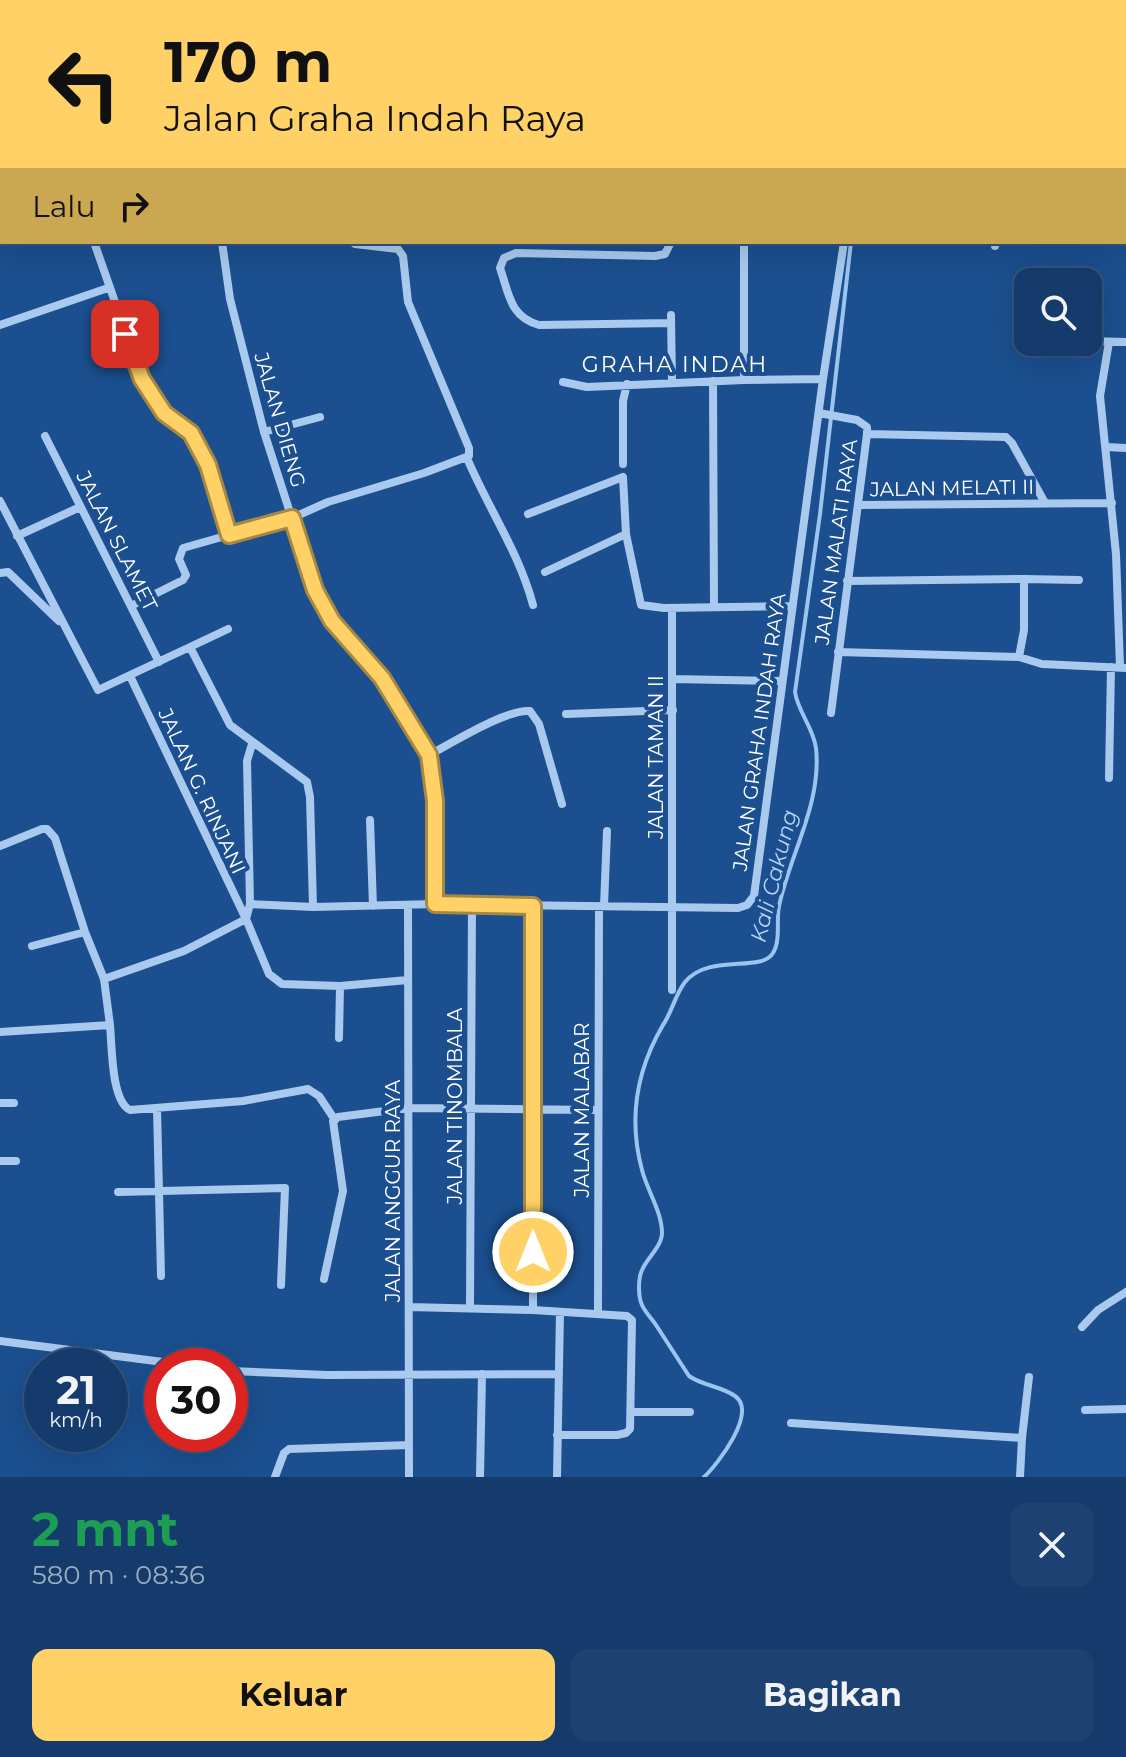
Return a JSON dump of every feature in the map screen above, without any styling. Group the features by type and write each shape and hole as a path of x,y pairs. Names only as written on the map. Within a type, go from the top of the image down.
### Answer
{"street":[{"path":"95,244 142,379 164,413 191,433 208,465 229,535"},
{"name":"JALAN DIENG","path":"222,244 230,299 264,432 315,590 332,621 382,678 429,755 435,801 435,904"},
{"path":"355,244 392,247 403,256 408,302 469,448 467,458 521,565 533,605"},
{"path":"670,244 669,250 662,255 516,253 504,258 500,268 515,311 528,322 539,325 671,319 672,383"},
{"path":"744,244 744,380"},
{"name":"JALAN GRAHA INDAH RAYA","path":"250,904 313,907 472,904 738,908 747,905 754,896 844,244"},
{"path":"0,325 108,288"},
{"path":"1102,342 1126,342"},
{"path":"1109,342 1100,396 1112,503 1119,667 1109,778"},
{"path":"563,382 587,387 823,379"},
{"path":"713,381 714,606"},
{"path":"623,464 623,401 627,384"},
{"name":"JALAN MALATI RAYA","path":"819,413 857,420 867,427 860,505 831,713"},
{"path":"264,432 320,417"},
{"path":"867,434 1006,437 1045,503"},
{"name":"JALAN SLAMET","path":"45,436 133,605 159,662"},
{"path":"1106,447 1126,448"},
{"path":"133,605 183,580 186,575 179,559 183,548 292,518 328,502 467,458"},
{"path":"528,514 623,477 626,534 641,605 672,608 792,606"},
{"path":"0,501 98,690 228,629"},
{"name":"JALAN MELATI II","path":"860,505 1112,503"},
{"path":"17,536 80,507"},
{"path":"545,572 626,534"},
{"path":"0,573 8,572 65,627"},
{"path":"1019,657 1024,630 1024,579"},
{"path":"847,581 1079,580"},
{"name":"JALAN TAMAN II","path":"672,608 672,990"},
{"path":"190,647 230,725 307,782 313,907"},
{"path":"838,652 1019,657 1042,664 1119,667"},
{"name":"JALAN G. RINJANI","path":"130,676 246,919 269,974 282,984 340,986 408,980"},
{"path":"672,679 782,681"},
{"path":"566,714 673,710"},
{"path":"429,755 486,725 530,711 539,724 562,804"},
{"path":"104,979 184,951 246,919 250,904 247,761 252,744"},
{"path":"370,820 373,906"},
{"path":"0,846 42,829 51,832 55,838 85,932 104,979 120,1101 130,1110 243,1101 308,1089 319,1096 335,1120 343,1191 324,1279"},
{"name":"JALAN MALABAR","path":"598,1313 597,1110 607,831"},
{"name":"JALAN TINOMBALA","path":"470,1308 472,904"},
{"name":"JALAN ANGGUR RAYA","path":"408,905 409,1477"},
{"path":"533,906 533,1310"},
{"path":"32,946 85,932"},
{"path":"339,1038 340,986"},
{"path":"0,1032 110,1025"},
{"path":"0,1103 14,1103"},
{"path":"157,1108 161,1276"},
{"path":"335,1120 338,1117 408,1108 597,1110"},
{"path":"0,1161 16,1161"},
{"path":"118,1192 285,1188 281,1285"},
{"path":"1082,1327 1098,1310 1126,1292"},
{"path":"409,1307 627,1316 633,1323 630,1429 626,1433 557,1435"},
{"path":"557,1477 560,1312"},
{"path":"0,1341 144,1360"},
{"path":"248,1372 327,1375 557,1374"},
{"path":"480,1477 482,1374"},
{"path":"1020,1477 1029,1377"},
{"path":"1085,1410 1126,1409"},
{"path":"632,1412 690,1412"},
{"path":"791,1423 1022,1438"},
{"path":"275,1477 284,1453 289,1449 409,1445"}],"waterway":[{"name":"Kali Cakung","path":"704,1477 733,1438 742,1414 741,1404 730,1393 689,1376 641,1301 641,1274 660,1243 662,1233 660,1217 644,1178 638,1151 637,1095 646,1060 685,982 707,968 767,959 777,942 779,906 810,808 817,768 814,740 795,692 820,514 851,244"}],"district":[{"name":"GRAHA INDAH","path":"675,364"}],"route":[{"path":"125,334 142,379 164,413 191,433 208,465 229,535 292,518 315,590 332,621 382,678 429,755 435,801 435,904 533,906 533,1252"}]}
